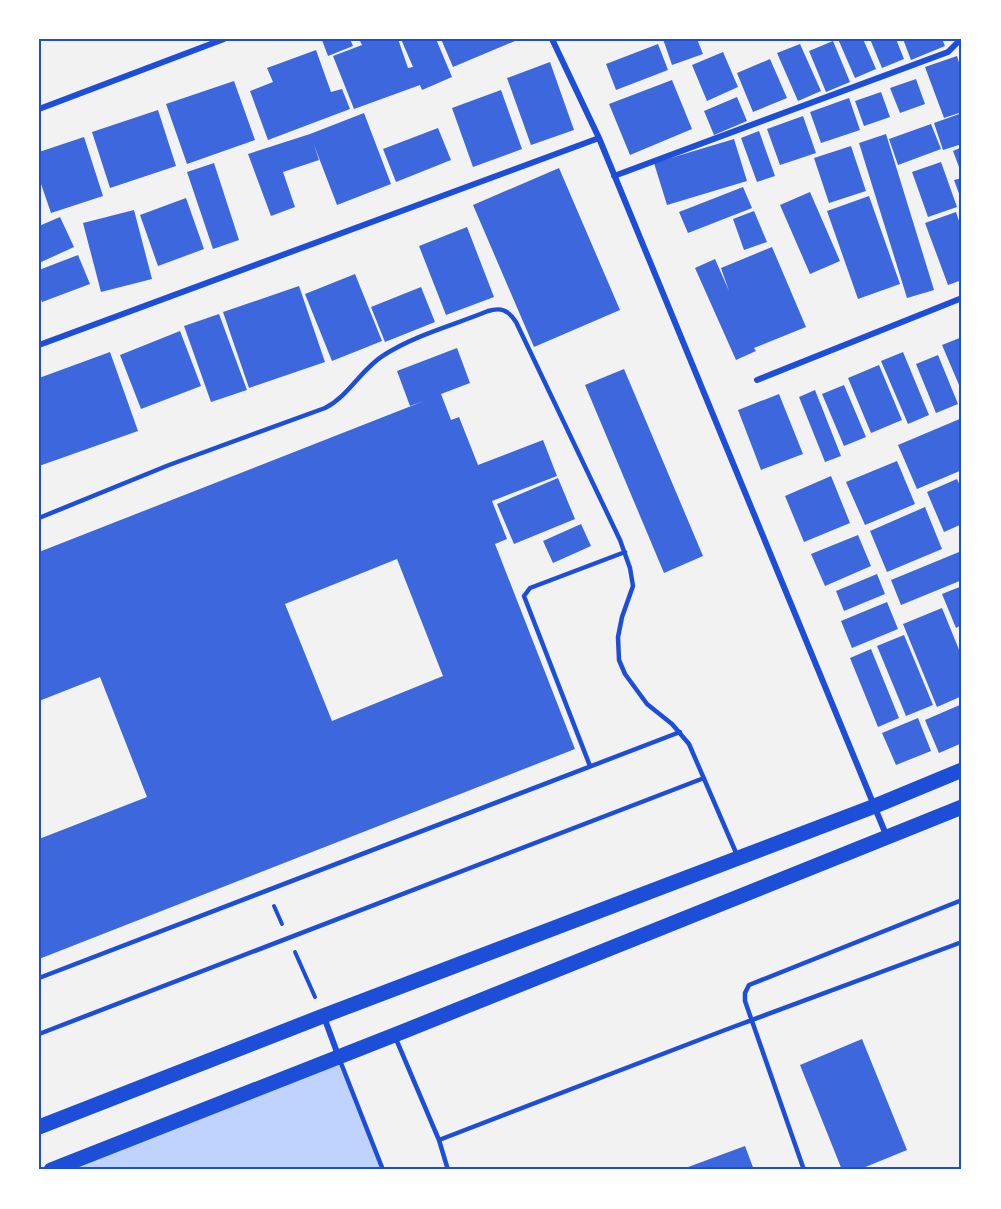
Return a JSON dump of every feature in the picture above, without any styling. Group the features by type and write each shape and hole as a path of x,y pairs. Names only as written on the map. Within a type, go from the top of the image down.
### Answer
{"main road":[{"path":"39,1127 323,1016 961,773"},
{"path":"51,1170 962,807"}],"street":[{"path":"39,109 224,39"},
{"path":"552,39 614,176 887,837"},
{"path":"614,176 948,52 961,39"},
{"path":"39,345 598,138"},
{"path":"756,380 962,298"},
{"path":"323,1016 338,1056"}],"lane":[{"path":"39,518 169,465 325,408 339,400 357,379 385,354 496,308 506,310 516,321 624,552 633,586 622,617 618,637 620,660 625,674 647,704 680,732 688,744 738,858"},
{"path":"590,766 524,597 530,588 624,552"},
{"path":"39,978 680,732"},
{"path":"39,1034 704,778"},
{"path":"804,1170 745,1001 745,993 749,985 962,900"},
{"path":"439,1140 962,942"},
{"path":"394,1034 439,1140 448,1170"},
{"path":"338,1056 383,1170"}],"water":[{"path":"338,1056 383,1170 52,1170"}],"building":[{"path":"323,39 350,39 353,46 328,56"},
{"path":"359,39 398,39 408,68 413,67 401,39 436,39 452,77 422,90 420,85 354,109 333,56 362,45"},
{"path":"441,39 514,39 515,41 453,67"},
{"path":"663,39 697,39 703,54 672,65"},
{"path":"838,39 863,39 876,69 855,78"},
{"path":"870,39 896,39 904,59 882,68"},
{"path":"903,39 942,39 945,46 911,60"},
{"path":"833,41 850,82 826,92 809,51"},
{"path":"658,44 668,70 616,90 606,64"},
{"path":"800,44 821,91 798,101 777,53"},
{"path":"316,50 331,92 342,89 350,109 268,140 250,91 273,82 267,68"},
{"path":"723,52 738,87 707,101 692,65"},
{"path":"957,56 962,72 962,112 944,118 925,67"},
{"path":"770,59 787,98 753,112 737,73"},
{"path":"550,62 574,130 531,145 507,78"},
{"path":"916,79 925,104 900,113 890,88"},
{"path":"672,80 692,129 630,155 609,104"},
{"path":"234,81 255,140 187,164 166,104"},
{"path":"501,90 522,149 473,167 452,108"},
{"path":"881,92 890,117 864,126 855,101"},
{"path":"737,97 747,121 714,135 704,111"},
{"path":"849,98 860,130 821,143 810,112"},
{"path":"158,110 176,166 110,188 92,132"},
{"path":"364,113 391,184 337,205 314,145 319,160 283,172 295,207 271,216 248,154 310,134"},
{"path":"962,113 962,144 943,150 934,123"},
{"path":"803,116 816,153 780,165 767,129"},
{"path":"931,124 941,149 898,165 889,139"},
{"path":"438,128 451,160 396,182 383,149"},
{"path":"759,131 775,176 757,182 741,138"},
{"path":"886,134 934,290 907,298 859,143"},
{"path":"84,137 103,196 51,213 39,178 39,152"},
{"path":"734,139 747,181 667,205 654,163"},
{"path":"851,146 866,191 829,203 814,158"},
{"path":"962,147 962,175 953,151"},
{"path":"941,162 957,207 928,217 912,172"},
{"path":"214,163 239,240 213,249 187,172"},
{"path":"559,168 620,310 534,347 473,205"},
{"path":"962,178 962,202 954,180"},
{"path":"743,187 752,208 688,233 679,212"},
{"path":"810,192 840,261 810,274 780,205"},
{"path":"869,196 900,284 858,299 827,211"},
{"path":"186,198 204,249 158,266 140,215"},
{"path":"134,210 152,279 101,292 83,223"},
{"path":"754,211 767,242 744,250 733,219"},
{"path":"956,212 962,230 962,280 948,285 925,223"},
{"path":"60,217 74,247 39,263 39,226"},
{"path":"467,227 494,297 446,315 419,246"},
{"path":"772,247 806,327 754,348 756,351 736,360 695,268 715,259 729,291 721,268"},
{"path":"78,255 90,284 42,302 39,294 39,270"},
{"path":"355,274 382,341 332,361 305,294"},
{"path":"299,286 325,362 249,388 223,312"},
{"path":"421,287 435,322 385,342 371,307"},
{"path":"219,314 247,390 211,402 184,326"},
{"path":"180,331 201,386 141,409 120,355"},
{"path":"962,337 962,392 942,345"},
{"path":"457,348 470,383 441,394 451,420 459,417 478,465 543,440 557,476 492,501 507,539 495,544 575,749 39,959 39,839 147,797 100,677 39,701 39,552 424,401 410,406 397,371","holes":["397,559 443,676 332,721 285,604"]},
{"path":"110,352 138,431 39,466 39,378"},
{"path":"903,352 929,415 908,424 881,361"},
{"path":"938,355 958,404 936,413 916,364"},
{"path":"879,365 902,420 871,433 848,378"},
{"path":"624,369 703,556 664,573 585,385"},
{"path":"844,385 866,437 844,446 822,394"},
{"path":"815,390 841,456 825,462 799,397"},
{"path":"779,394 803,454 761,470 738,410"},
{"path":"962,418 962,470 917,489 898,445"},
{"path":"897,461 915,504 865,525 846,482"},
{"path":"831,476 850,523 804,542 785,496"},
{"path":"558,478 575,519 514,544 497,504"},
{"path":"957,479 962,490 962,524 944,532 927,492"},
{"path":"925,507 942,549 887,572 870,531"},
{"path":"581,524 591,546 553,563 543,541"},
{"path":"858,535 871,566 825,586 811,554"},
{"path":"959,552 962,560 962,580 901,605 891,580"},
{"path":"877,574 885,594 844,611 836,591"},
{"path":"962,586 962,625 956,628 942,594"},
{"path":"887,602 898,629 852,648 841,621"},
{"path":"942,608 962,657 962,696 937,707 903,624"},
{"path":"904,635 933,705 906,716 877,646"},
{"path":"871,649 899,718 878,727 850,658"},
{"path":"962,704 962,743 939,753 925,720"},
{"path":"918,718 931,751 896,765 882,733"},
{"path":"862,1039 907,1150 858,1170 842,1170 800,1065"},
{"path":"745,1146 754,1170 680,1170"}]}
